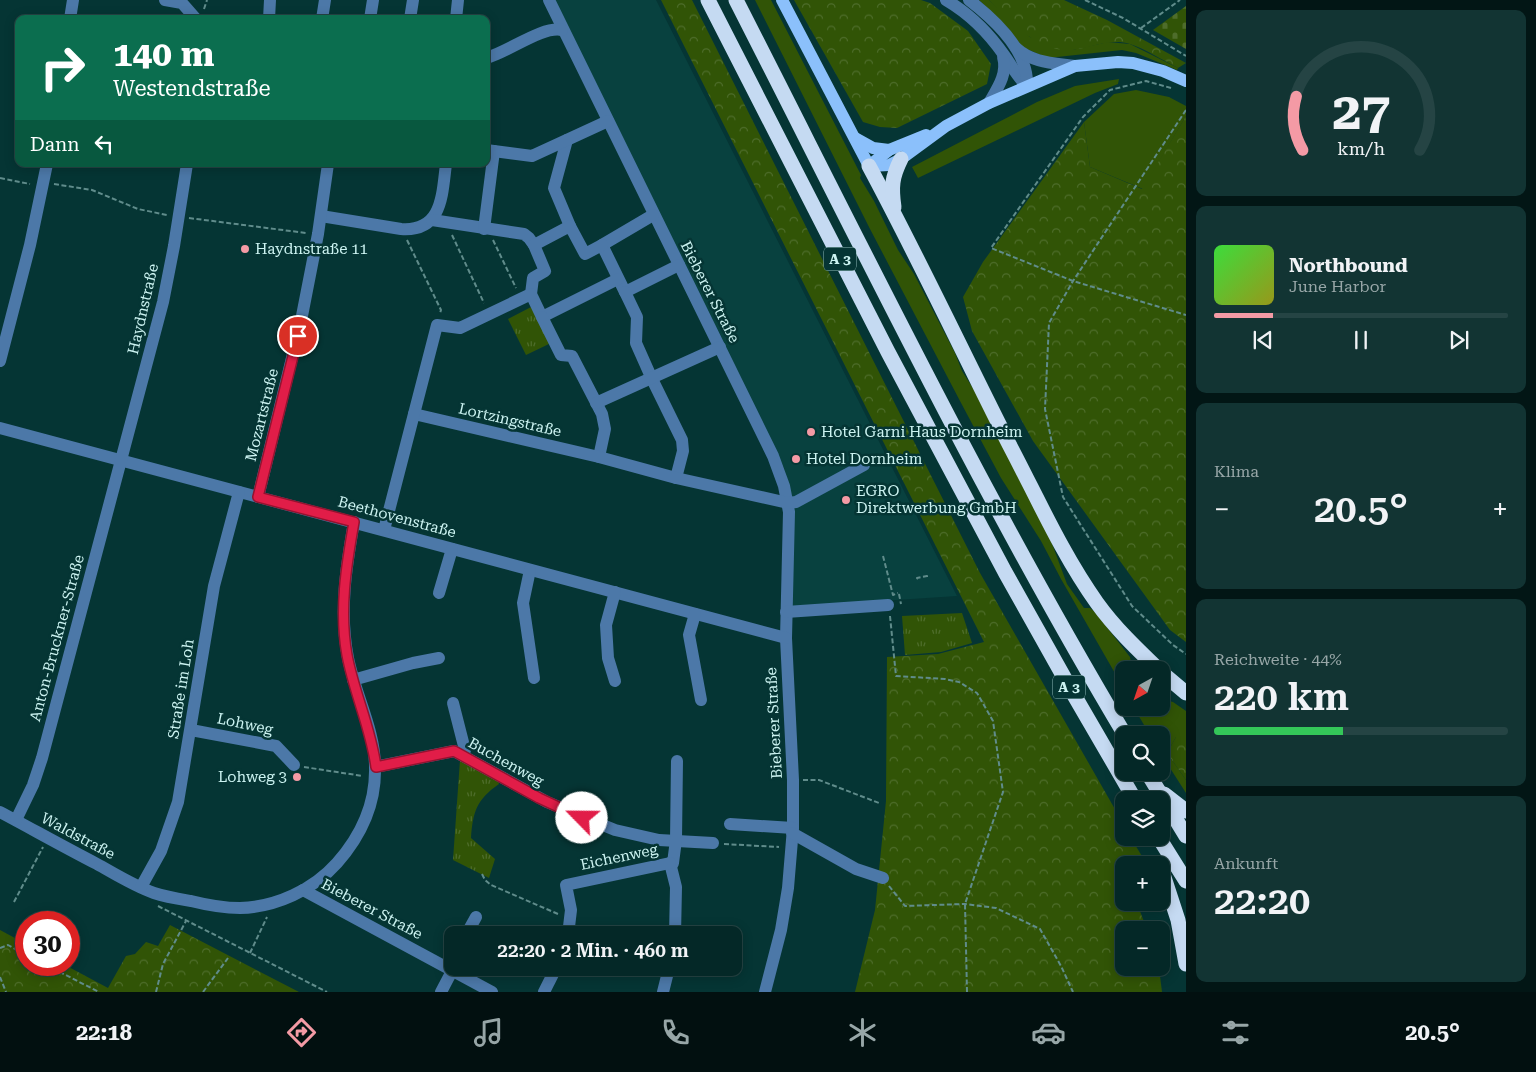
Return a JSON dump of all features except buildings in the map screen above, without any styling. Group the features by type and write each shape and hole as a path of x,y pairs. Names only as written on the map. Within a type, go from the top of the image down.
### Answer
{"highway":[{"name":"A 3","path":"708,0 888,352 1010,580 1130,791"},
{"name":"A 3","path":"736,0 937,393 1021,551 1120,726"},
{"path":"895,154 892,195 895,216"},
{"path":"868,166 1079,576 1121,633 1149,661"},
{"path":"1170,677 1186,686"},
{"path":"1170,680 1186,693"},
{"path":"1153,781 1186,836"},
{"path":"1157,788 1186,811"},
{"path":"1164,846 1186,881"},
{"path":"1170,895 1178,920 1186,964"}],"main road":[{"path":"782,0 868,166 888,165 895,154 988,103 1075,66 1118,62 1133,63 1163,70 1182,86"},
{"path":"855,138 873,148 895,154"}],"street":[{"path":"71,15 73,0"},
{"path":"165,0 182,3 192,15"},
{"path":"269,15 270,0"},
{"path":"323,15 325,0"},
{"path":"371,15 373,0"},
{"path":"410,15 412,0"},
{"path":"456,15 458,0"},
{"name":"Bieberer Straße","path":"548,0 562,30 569,39 773,456 788,502 790,526 786,638 793,780 792,831 788,888 781,930 765,992"},
{"path":"946,0 974,20 999,48 1018,78 1027,86"},
{"path":"969,0 991,18 1021,52 1037,60 1075,66"},
{"path":"490,57 551,29 562,30"},
{"path":"1013,44 1028,75 1027,86"},
{"path":"988,103 1003,77 1005,64 999,48"},
{"path":"490,151 532,156 608,121"},
{"path":"567,140 554,188 570,226 585,254 654,215"},
{"path":"0,361 30,245 46,167"},
{"name":"Haydnstraße","path":"121,460 163,302 174,246 186,167"},
{"name":"Mozartstraße","path":"258,497 302,320 321,216 328,167"},
{"path":"321,216 402,230 425,226 432,220 441,200 446,167"},
{"path":"486,229 489,167"},
{"path":"384,530 437,325 460,328 526,297 533,278 545,271 534,245 524,234 432,220"},
{"path":"534,245 570,226"},
{"path":"602,245 637,317 636,343 682,440 683,451 676,478"},
{"path":"625,292 678,265"},
{"path":"542,317 618,279"},
{"path":"526,297 542,317 561,355 572,356 602,414 606,429 599,457"},
{"path":"596,403 720,347"},
{"name":"Lortzingstraße","path":"414,414 599,457 676,478 788,502"},
{"name":"Beethovenstraße","path":"0,428 786,638"},
{"name":"Anton-Bruckner-Straße","path":"16,820 38,770 121,460"},
{"path":"788,502 796,502 864,465"},
{"name":"Straße im Loh","path":"141,888 161,851 178,802 214,586 239,492"},
{"path":"354,522 345,578 346,645 353,680 371,737 375,772"},
{"path":"439,593 452,549"},
{"path":"530,570 523,603 534,678"},
{"path":"615,592 606,624 608,658 615,681"},
{"path":"786,612 811,612 895,605"},
{"path":"695,614 689,635 701,700"},
{"path":"353,680 413,663 439,658"},
{"path":"453,703 465,750 463,756"},
{"name":"Lohweg","path":"191,730 276,746 294,765"},
{"name":"Buchenweg","path":"375,772 454,751 539,798 596,823 641,837 713,843"},
{"path":"675,926 676,887 670,863 673,863 676,840 677,761"},
{"name":"Waldstraße","path":"0,812 141,888 165,897 219,907 240,908 274,901 303,890 312,886 333,868 355,840 368,811 375,772"},
{"path":"730,824 792,831 856,869 883,878"},
{"name":"Eichenweg","path":"570,926 570,897 566,885 670,863"},
{"name":"Bieberer Straße","path":"303,890 444,962"},
{"path":"471,926 476,917"},
{"path":"441,992 447,976"},
{"name":"Bieberer Straße","path":"467,976 492,992"},
{"path":"544,992 552,976"},
{"path":"663,992 667,976"}],"path":[{"path":"1085,0 1140,28 1186,56"},
{"path":"1140,28 1180,0"},
{"path":"1182,86 1146,81 1110,90 1083,117 991,248 1073,281 1186,315"},
{"path":"1186,110 1073,281 1048,323 1045,409 1063,497 1132,606 1173,645 1186,654"},
{"path":"0,178 43,187"},
{"path":"445,222 489,314"},
{"path":"486,229 526,297"},
{"path":"402,230 441,310 437,325"},
{"path":"883,556 894,594 898,593 895,605 896,676 946,679 960,682 977,693 993,721 1003,792 965,904 967,992"},
{"path":"918,579 927,577"},
{"path":"294,765 375,772"},
{"path":"793,780 819,780 879,803"},
{"path":"14,902 48,838"},
{"path":"713,843 787,848"},
{"path":"482,874 491,885 571,919"},
{"path":"883,878 905,906 965,904 996,908 1040,929 1074,992"},
{"path":"141,888 159,908 327,992"},
{"path":"250,953 274,901"},
{"path":"156,992 164,964 186,921"},
{"path":"0,948 8,945 15,949"},
{"path":"203,992 228,958"},
{"path":"68,976 99,992"},
{"path":"0,977 6,992"}],"shaded area":[{"path":"553,0 656,0 957,596 789,607 790,488 784,468"}],"green space":[{"path":"661,0 692,0 980,573 1115,809 1115,846 1136,846 1142,856 1115,856 1115,911 1140,911 1144,921 1115,921 1115,976 1160,976 1162,992 855,992 875,910 886,801 887,657 938,654 984,642"},
{"path":"755,0 771,0 861,175 860,178 874,201 898,250 914,274 955,353 962,371 976,393 1051,541 1067,584 1084,608 1090,608 1095,612 1130,657 1131,661 1115,661 1115,673 1041,541 1001,478 870,229"},
{"path":"794,0 921,0 930,3 968,31 991,64 987,84 897,128 880,127 863,122"},
{"path":"979,0 989,0 1030,37 1072,50 1108,42 1130,44 1178,68 1177,70 1136,53 1122,50 1048,58 1022,47 1009,29"},
{"path":"989,0 1064,0 1107,20 1186,63 1178,68 1141,48 1123,42 1073,50 1060,50 1048,47 1026,34 1006,18"},
{"path":"1186,6 1186,49 1153,30"},
{"path":"1119,79 1118,84 1095,93 918,178 912,167 1037,102 1075,86"},
{"path":"1136,90 1169,97 1186,106 1186,116 1143,189 1090,167 1084,122 1114,94"},
{"path":"1186,116 1186,642 1170,630 1033,441 972,331 963,297 983,262 1084,122 1090,167 1142,189"},
{"path":"533,306 551,343 526,355 508,319"},
{"path":"962,613 972,643 941,652 905,655 902,616"},
{"path":"1170,701 1186,711 1186,737 1176,737 1170,748 1170,726 1145,726 1139,716 1170,716"},
{"path":"1176,737 1186,737 1186,780 1170,757 1170,748"},
{"path":"1170,757 1186,780 1186,793 1170,768"},
{"path":"460,760 498,781 499,784 485,796 477,807 471,838 495,859 489,878 453,860"},
{"path":"170,925 299,992 0,992 0,930 15,938 15,976 80,976 80,973 108,988 126,956 135,954 146,942 158,946"}],"place":[{"name":"Haydnstraße 11","path":"245,249"},
{"name":"Hotel Garni Haus Dornheim","path":"811,432"},
{"name":"Hotel Dornheim","path":"796,459"},
{"name":"EGRO Direktwerbung GmbH","path":"846,500"},
{"name":"Lohweg 3","path":"297,777"}],"route":[{"path":"298,336 258,497 354,522 344,585 346,645 353,680 371,737 376,767 454,751 539,798 582,818"}]}
